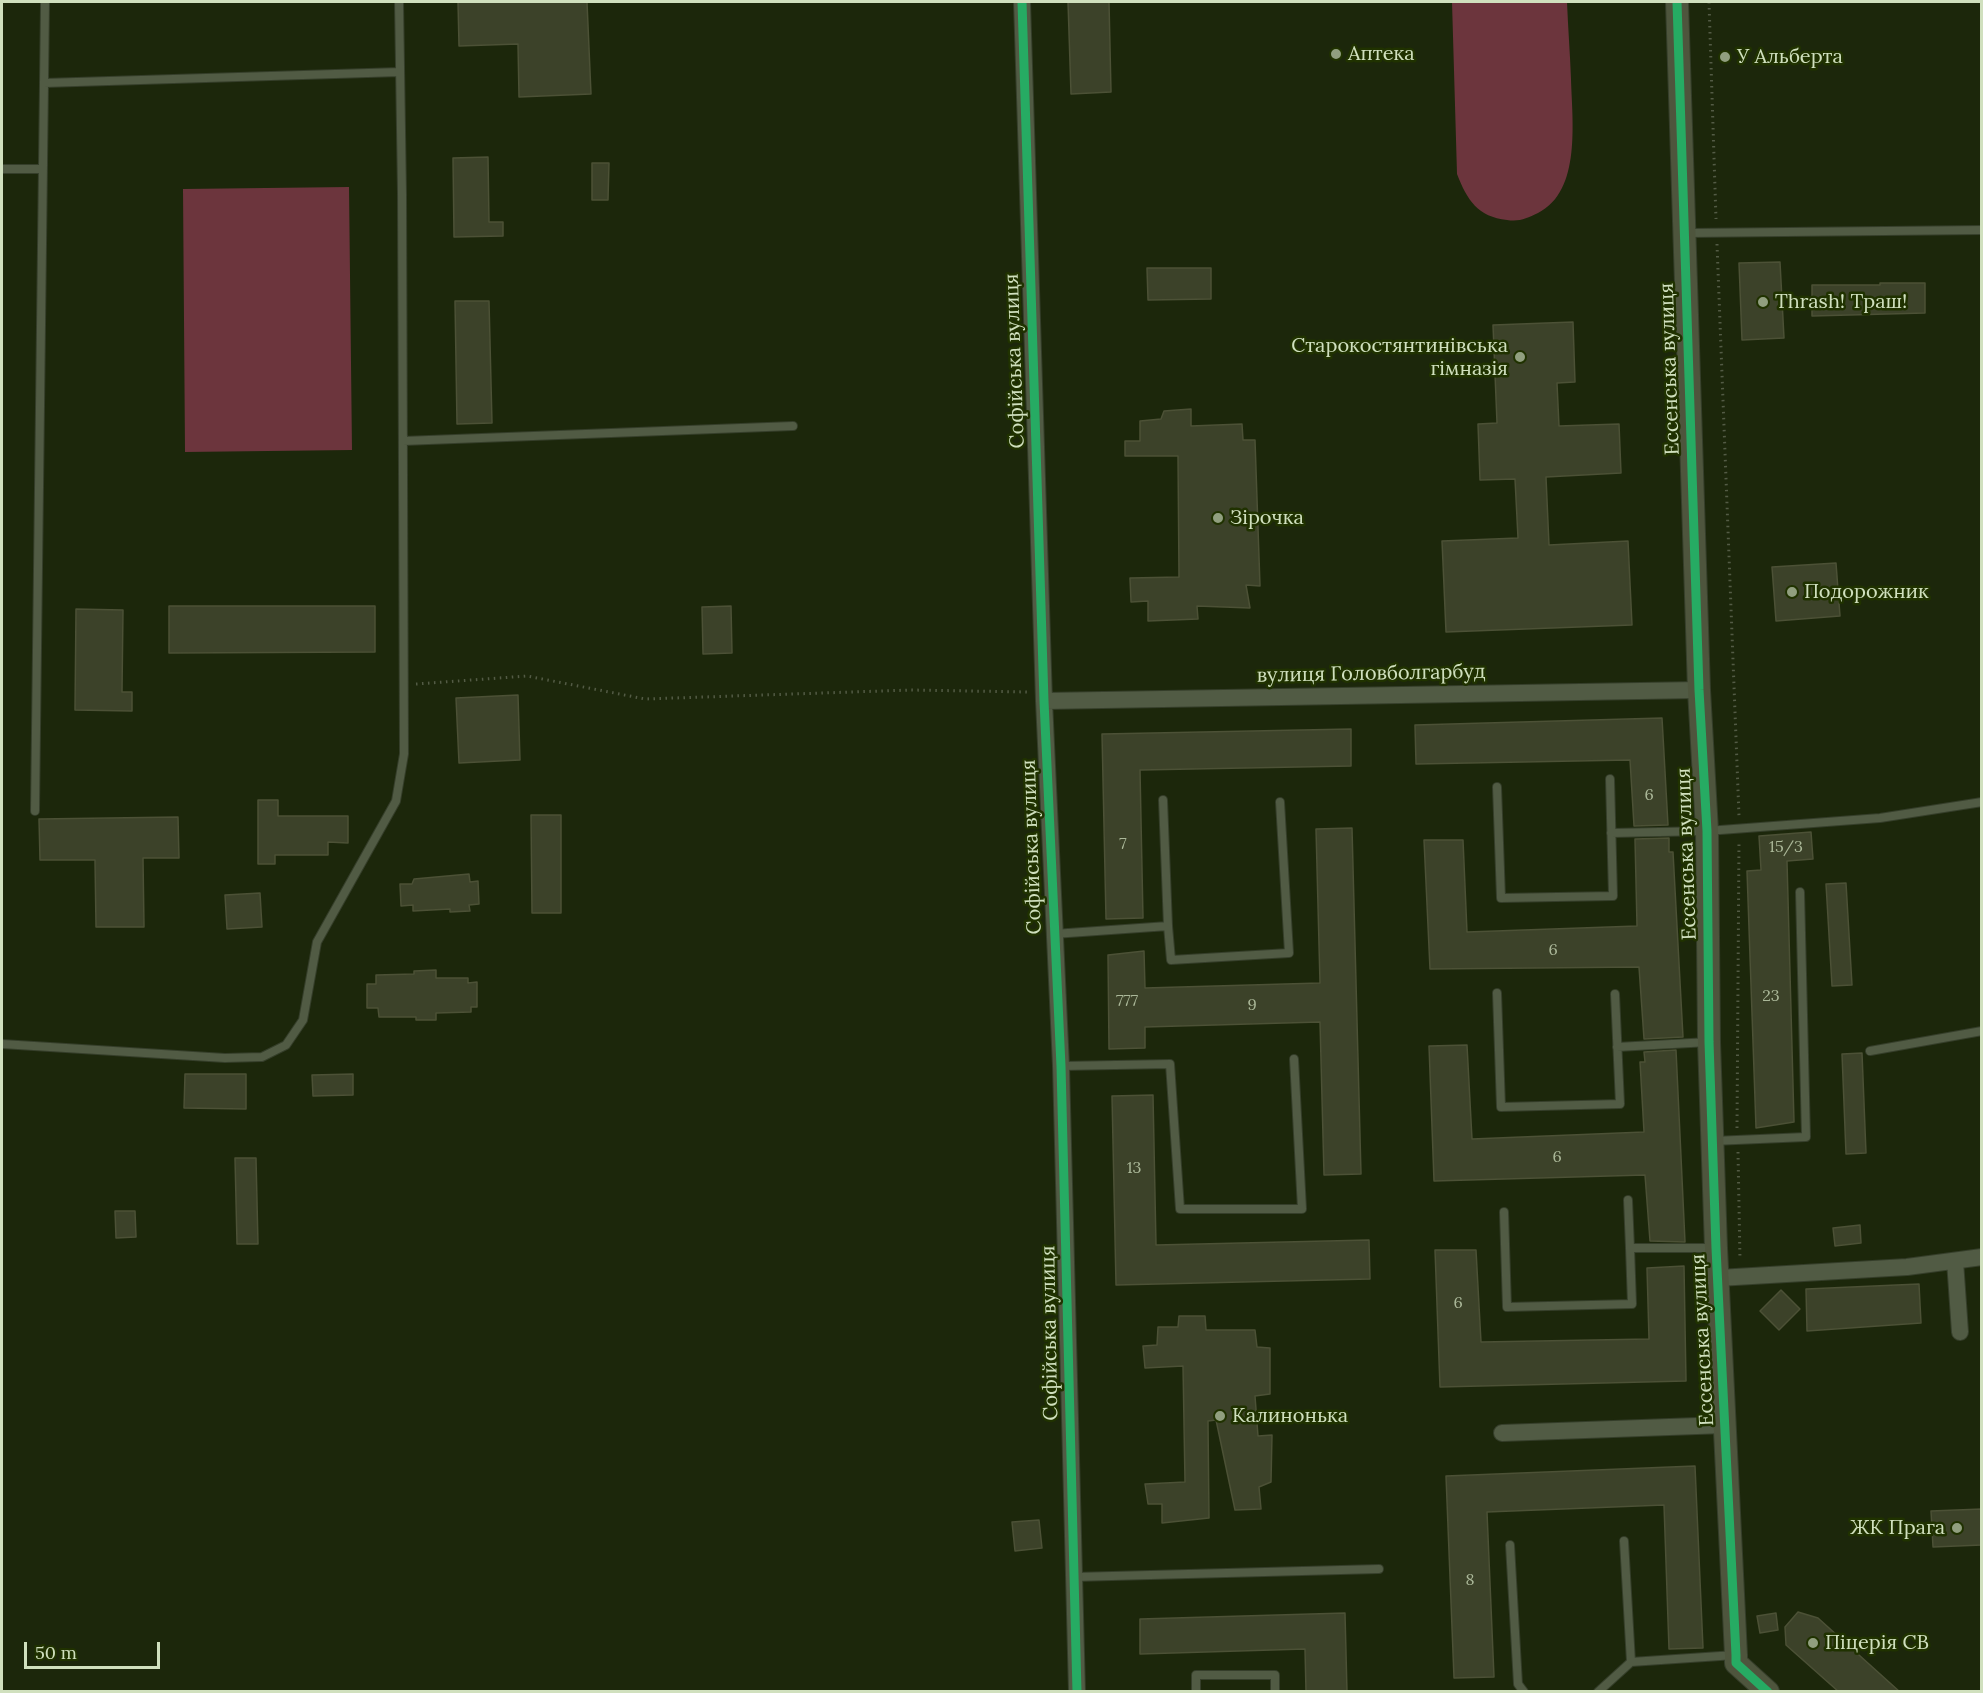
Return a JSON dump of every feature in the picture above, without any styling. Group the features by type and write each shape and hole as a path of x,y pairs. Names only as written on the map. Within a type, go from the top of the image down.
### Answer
{"street":[{"name":"Софійська вулиця","path":"1022,2 1038,697 1061,1066 1077,1692"},
{"name":"Ессенська вулиця","path":"1677,2 1699,690 1707,831 1716,1248 1736,1655"},
{"name":"вулиця Головболгарбуд","path":"1038,697 1699,690"},
{"path":"1718,1278 1907,1267 1982,1257"},
{"path":"1955,1261 1960,1332"},
{"path":"1502,1433 1725,1425"},
{"path":"1736,1655 1736,1663 1768,1692"}],"lane":[{"path":"35,811 45,2"},
{"path":"2,1044 225,1058 262,1057 285,1045 303,1020 317,942 396,801 404,754 399,2"},
{"path":"44,83 400,72"},
{"path":"2,169 43,169"},
{"path":"1683,233 1982,230"},
{"path":"403,441 793,426"},
{"path":"1497,787 1501,898 1613,896 1610,779"},
{"path":"1163,800 1171,960 1289,952 1280,802"},
{"path":"1611,833 1707,831 1880,818 1982,802"},
{"path":"1713,1141 1806,1137 1800,892"},
{"path":"1054,934 1168,926"},
{"path":"1497,993 1501,1107 1620,1104 1615,994"},
{"path":"1870,1051 1982,1031"},
{"path":"1617,1047 1710,1042"},
{"path":"1061,1066 1170,1064 1180,1209 1302,1209 1294,1059"},
{"path":"1504,1212 1507,1307 1632,1304 1628,1200"},
{"path":"1630,1248 1716,1248"},
{"path":"1624,1541 1630,1662"},
{"path":"1510,1545 1518,1684 1524,1692"},
{"path":"1074,1577 1379,1569"},
{"path":"1598,1692 1630,1662 1736,1655"},
{"path":"1197,1692 1196,1676 1263,1675 1275,1675 1275,1692"}],"path":[{"path":"1709,2 1739,828 1737,1140 1740,1276"},
{"path":"403,685 527,676 645,699 911,690 1038,697"}],"shaded area":[{"path":"1452,2 1567,2 1573,134 1568,172 1562,189 1552,203 1527,218 1507,220 1481,211 1465,192 1457,174"},
{"path":"349,187 352,450 185,452 183,189"}],"building":[{"path":"458,2 587,2 591,94 519,97 518,44 459,46"},
{"path":"1068,2 1109,2 1111,92 1071,94"},
{"path":"488,157 489,222 503,222 503,236 454,237 453,158"},
{"path":"592,163 609,163 608,200 592,200"},
{"path":"1780,262 1784,338 1742,340 1739,263"},
{"path":"1147,268 1211,268 1211,299 1148,300"},
{"path":"1880,283 1925,283 1925,313 1812,316 1812,285 1880,285"},
{"path":"455,301 489,301 492,423 457,424"},
{"path":"1573,322 1575,382 1557,383 1559,426 1619,424 1621,473 1546,477 1549,545 1628,541 1632,625 1446,632 1442,541 1518,538 1515,479 1480,480 1478,424 1497,423 1493,325"},
{"name":"Зірочка","path":"1191,409 1191,426 1242,424 1243,440 1255,440 1260,586 1246,585 1250,608 1197,606 1198,619 1148,621 1148,601 1131,602 1130,578 1179,577 1178,456 1125,456 1125,441 1140,441 1140,421 1161,419 1164,411"},
{"path":"1836,563 1840,616 1776,621 1772,567"},
{"path":"169,606 375,606 375,652 169,653"},
{"path":"731,606 732,653 703,654 702,607"},
{"path":"76,609 123,610 122,692 132,692 132,711 75,710"},
{"path":"518,695 520,760 459,763 456,698"},
{"path":"1662,718 1668,825 1634,826 1630,760 1416,764 1415,725"},
{"path":"1351,729 1351,766 1140,770 1143,918 1106,919 1102,734"},
{"path":"258,800 278,800 278,816 348,816 348,843 328,842 328,855 275,855 275,864 258,864"},
{"path":"531,815 561,815 561,913 532,913"},
{"path":"178,817 179,858 143,858 144,927 96,927 95,860 40,860 39,819"},
{"path":"1352,828 1361,1174 1324,1175 1320,1022 1145,1027 1145,1048 1109,1049 1108,955 1144,951 1145,988 1320,983 1316,829"},
{"path":"1811,832 1813,859 1787,861 1794,1122 1756,1128 1747,871 1761,870 1759,836"},
{"path":"1669,838 1669,852 1673,852 1683,1037 1644,1039 1639,967 1430,969 1424,840 1463,840 1467,932 1637,926 1635,839"},
{"path":"469,874 470,882 478,881 479,904 469,905 470,911 450,912 450,909 413,911 413,905 401,906 400,884 412,884 414,879"},
{"path":"1846,883 1852,985 1832,986 1826,884"},
{"path":"260,893 262,927 227,929 225,895"},
{"path":"436,970 436,978 468,978 468,983 477,982 477,1007 471,1007 471,1012 436,1013 436,1020 416,1020 416,1017 379,1017 378,1008 367,1008 367,984 376,984 376,975 414,974 414,971"},
{"path":"1467,1045 1472,1139 1644,1132 1640,1062 1645,1062 1644,1052 1676,1050 1685,1242 1650,1241 1645,1175 1434,1181 1429,1046"},
{"path":"1862,1053 1866,1153 1846,1154 1842,1054"},
{"path":"185,1074 246,1074 246,1109 184,1108"},
{"path":"353,1074 353,1095 313,1096 312,1075"},
{"path":"1153,1095 1156,1245 1369,1240 1370,1279 1116,1285 1112,1096"},
{"path":"235,1158 256,1158 258,1244 237,1244"},
{"path":"115,1211 135,1211 136,1237 116,1238"},
{"path":"1860,1225 1861,1243 1835,1246 1833,1228"},
{"path":"1435,1250 1476,1250 1481,1342 1649,1339 1647,1268 1684,1266 1686,1381 1440,1387"},
{"path":"1919,1284 1921,1323 1807,1331 1806,1289"},
{"path":"1781,1290 1800,1309 1779,1330 1760,1311"},
{"name":"Калинонька","path":"1179,1316 1205,1316 1206,1330 1255,1330 1257,1347 1270,1348 1270,1394 1255,1396 1258,1436 1272,1435 1271,1482 1259,1487 1261,1509 1235,1510 1216,1420 1208,1421 1209,1518 1162,1523 1162,1504 1148,1504 1145,1484 1185,1482 1183,1366 1145,1368 1143,1346 1157,1345 1158,1327 1178,1327"},
{"path":"1695,1466 1703,1648 1669,1649 1664,1505 1487,1512 1494,1677 1454,1678 1446,1476"},
{"name":"ЖК Прага","path":"1982,1509 1982,1545 1933,1547 1931,1511"},
{"path":"1039,1520 1042,1548 1015,1551 1012,1522"},
{"path":"1798,1612 1818,1618 1900,1692 1839,1692 1786,1645 1785,1627"},
{"path":"1345,1613 1347,1692 1306,1692 1305,1649 1140,1654 1140,1619"},
{"path":"1776,1613 1778,1630 1760,1633 1757,1616"}],"cycle path":[{"path":"1022,2 1044,701 1061,1066 1077,1692"},
{"path":"1677,2 1699,690 1707,831 1709,1042 1716,1248 1736,1663 1768,1692"}],"place":[{"name":"Аптека","path":"1336,54"},
{"name":"У Альберта","path":"1725,57"},
{"name":"Thrash! Траш!","path":"1763,302"},
{"name":"Старокостянтинівська гімназія","path":"1520,357"},
{"name":"Зірочка","path":"1218,518"},
{"name":"Подорожник","path":"1792,592"},
{"name":"Калинонька","path":"1220,1416"},
{"name":"ЖК Прага","path":"1957,1528"},
{"name":"Піцерія СВ","path":"1813,1643"}]}
